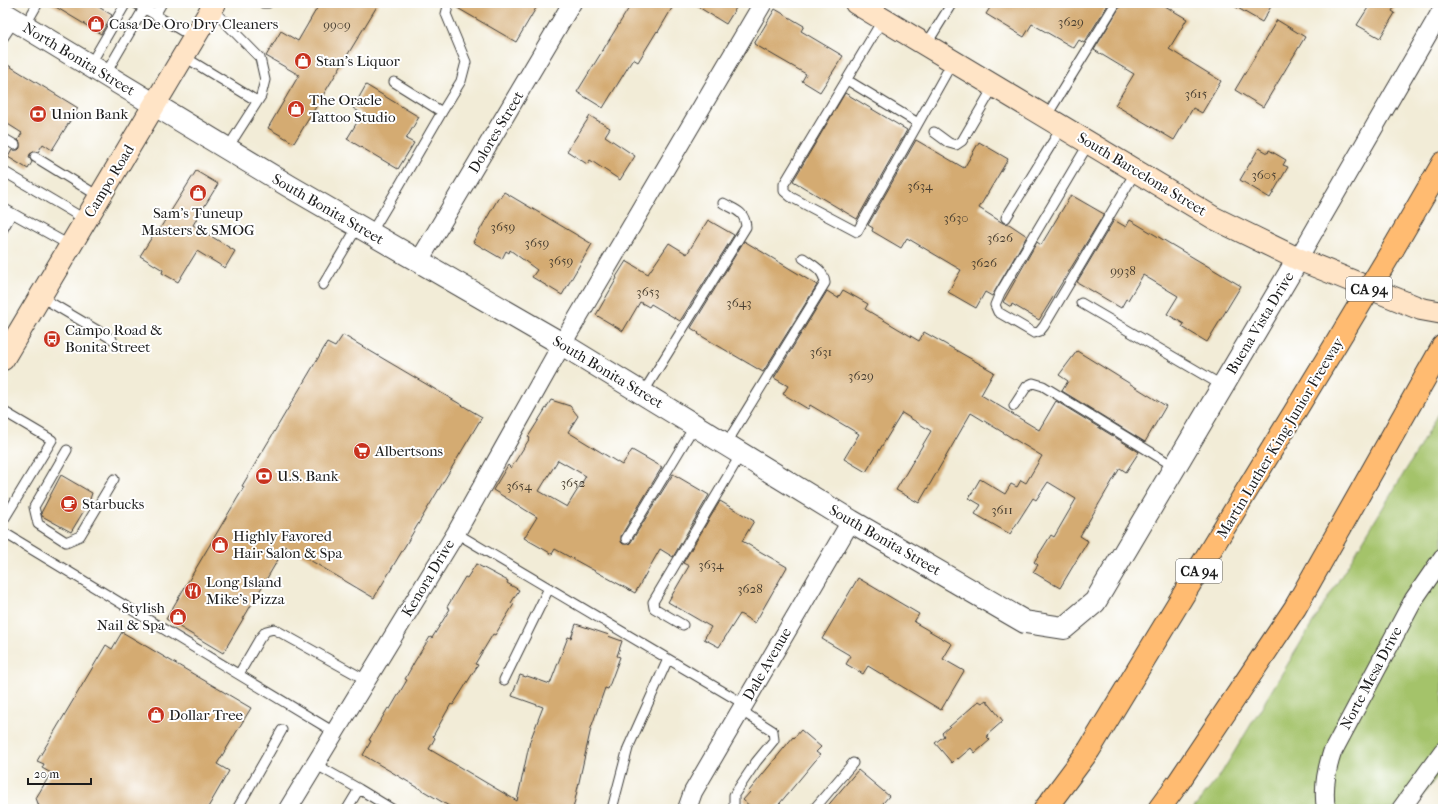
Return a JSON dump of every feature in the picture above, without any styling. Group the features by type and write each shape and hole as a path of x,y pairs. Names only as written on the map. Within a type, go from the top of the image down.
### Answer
{"highway":[{"name":"Martin Luther King Junior Freeway","path":"1045,809 1089,750 1345,329 1443,163"},
{"path":"1159,809 1295,608 1439,353"}],"main road":[{"name":"South Barcelona Street","path":"856,3 1214,218 1298,259 1422,309 1443,313"},
{"name":"Campo Road","path":"3,360 13,336 41,297 213,6"}],"street":[{"name":"Dolores Street","path":"419,261 572,3"},
{"name":"Kenora Drive","path":"288,809 456,533 562,344 763,3"},
{"name":"Buena Vista Drive","path":"1064,628 1095,602 1298,259 1443,8"},
{"name":"North Bonita Street","path":"14,20 154,105"},
{"name":"South Bonita Street","path":"154,105 364,230 562,344 851,521 1025,622 1064,628"},
{"name":"Dale Avenue","path":"687,809 693,792 851,521"},
{"name":"Norte Mesa Drive","path":"1326,809 1326,777 1332,753 1414,599 1443,557"},
{"path":"1401,809 1443,752"}],"lane":[{"path":"3,38 14,20 38,3"},
{"path":"97,70 126,3"},
{"path":"136,3 194,38"},
{"path":"155,15 162,3"},
{"path":"263,3 268,3"},
{"path":"323,284 399,186 461,81 466,62 446,14 448,3"},
{"path":"926,45 952,3"},
{"path":"1006,218 1116,3"},
{"path":"213,6 260,58 265,80 261,96 227,149"},
{"path":"97,70 144,8"},
{"path":"883,19 784,184 784,191 791,197 857,232 953,61"},
{"path":"183,56 257,101"},
{"path":"846,80 918,123"},
{"path":"394,82 442,112"},
{"path":"934,132 949,143 956,145 962,141 994,86"},
{"path":"3,138 15,145"},
{"path":"1089,143 1000,292 995,305 998,312 1034,333 1040,332 1136,171"},
{"path":"35,157 100,197"},
{"path":"3,171 86,220"},
{"path":"643,393 746,228 746,219 741,213 722,203"},
{"path":"3,208 71,246"},
{"path":"3,229 12,213"},
{"path":"683,625 654,608 653,602 733,449 825,283 824,276 820,270 803,258"},
{"path":"41,297 112,339"},
{"path":"1081,303 1223,386"},
{"path":"1014,406 1027,386 1033,383 1043,386 1175,467"},
{"path":"3,411 52,440 3,521"},
{"path":"626,539 695,425"},
{"path":"67,450 34,507 38,524 61,539 66,542 80,536 114,479"},
{"path":"3,532 334,732"},
{"path":"456,533 668,658 742,707 773,731 774,740 756,762 734,795 734,809"},
{"path":"504,680 549,588"},
{"path":"239,674 260,638 266,631 274,629 366,680"},
{"path":"612,809 628,748 668,658"},
{"path":"237,809 282,730"},
{"path":"814,809 853,763"},
{"path":"315,764 392,809"},
{"path":"347,809 359,789"}],"green space":[{"path":"1443,404 1443,768 1413,809 1193,809 1219,777 1418,450"}],"building":[{"name":"Casa De Oro Dry Cleaners","path":"49,3 92,3 112,15 101,34"},
{"path":"320,3 379,3 294,143 268,128 299,75 266,56 281,31 298,41"},
{"path":"455,3 539,3 516,42 454,6"},
{"path":"632,3 675,3 638,62 633,59 603,108 577,92"},
{"path":"692,3 739,3 726,24"},
{"path":"993,3 1109,3 1084,43 1079,40 1074,48 1032,24 1024,37 986,14"},
{"path":"1122,3 1160,3 1187,19 1169,49 1221,81 1202,113 1193,108 1174,140 1115,105 1134,74 1094,50"},
{"path":"1229,3 1273,3 1262,22"},
{"path":"1371,3 1397,3 1392,11 1395,13 1380,38 1357,25"},
{"path":"775,9 804,26 801,31 843,56 820,92 802,81 806,74 754,44"},
{"path":"1277,20 1305,37 1263,107 1235,90"},
{"name":"Union Bank","path":"3,62 78,108 52,150 43,144 38,152 35,151 30,154 29,157 32,162 28,169 8,157 12,150 18,150 20,148 20,142 18,140 22,133 3,121"},
{"path":"366,85 419,117 406,139 414,143 398,169 347,139 362,114 353,108"},
{"path":"845,93 907,130 857,219 793,181"},
{"path":"590,116 610,128 605,136 635,156 620,180 590,160 587,164 567,151"},
{"path":"916,140 964,168 979,142 1008,159 979,208 1003,223 1009,224 1027,236 992,296 985,292 976,308 948,292 961,270 907,238 901,248 872,231 873,228 868,225"},
{"path":"1259,148 1268,153 1269,150 1286,160 1283,165 1288,167 1270,198 1240,180"},
{"path":"196,171 218,184 193,225 235,251 225,268 197,251 178,282 162,273 163,270 140,256 157,229 159,230"},
{"path":"504,192 592,244 562,295 532,277 537,270 510,250 509,253 506,251 502,259 473,242 499,197 500,198"},
{"path":"1071,195 1104,214 1039,320 1012,304 1011,307 1003,302 1037,242 1041,245"},
{"path":"708,220 734,235 680,321 651,304 649,307 640,302 623,331 596,315 626,261 648,274 669,243 687,254"},
{"path":"1114,220 1126,227 1130,220 1241,286 1207,342 1182,327 1184,324 1167,314 1178,296 1143,275 1128,300 1126,299 1121,308 1077,282"},
{"path":"744,241 817,285 763,372 698,334 699,333 691,328"},
{"path":"843,290 868,304 865,309 919,341 924,332 994,372 981,395 1039,430 1056,401 1139,452 1126,472 1120,468 1080,536 1088,541 1060,588 1033,572 1038,565 1034,562 1051,535 1054,537 1076,499 1048,482 1036,500 1033,498 1010,534 975,514 981,505 969,498 980,479 1005,494 1011,484 1017,487 1021,480 1026,483 1042,456 971,413 919,503 896,490 931,431 902,413 866,472 844,459 859,434 810,405 808,409 783,394 788,386 774,378 827,291 838,298"},
{"name":"Albertsons","path":"343,335 482,417 374,598 286,546 223,653 166,619 244,487 242,486 327,343 335,347"},
{"path":"1077,351 1166,406 1145,442 1062,391 1068,381 1059,375"},
{"path":"551,400 570,406 578,416 568,432 622,465 632,450 662,467 621,536 621,542 623,544 629,544 631,542 673,474 709,495 673,557 660,549 635,593 555,549 552,554 524,538 537,517 493,490 508,465 511,468 530,438 528,437","holes":["558,460 586,476 567,507 539,491"]},
{"name":"Starbucks","path":"61,475 92,493 91,499 71,532 42,516 41,513"},
{"path":"720,501 754,521 742,541 787,567 755,623 740,614 719,647 704,639 711,627 668,602 689,566 683,563"},
{"path":"476,564 508,581 507,583 519,590 511,603 514,604 495,635 493,634 475,664 478,665 453,705 451,704 433,736 435,738 429,749 517,801 530,741 543,707 512,696 520,675 550,684 568,637 571,638 576,624 609,635 608,636 622,641 617,656 620,657 608,689 605,688 591,728 573,809 454,809 363,755 371,741 369,740 407,680 405,679 415,661 430,637 432,638 450,609 447,607 465,577 467,578"},
{"path":"858,578 919,614 914,622 952,644 943,659 964,671 941,710 868,666 863,674 846,664 851,656 822,639"},
{"name":"Dollar Tree","path":"122,632 251,708 217,764 229,771 207,809 40,809 36,798 51,773 42,768 44,764 37,761 106,645 112,649"},
{"path":"986,700 1003,721 987,735 989,736 987,737 990,740 975,753 971,748 952,763 935,743 944,736 942,733 979,701 982,703"},
{"path":"801,730 821,747 816,752 820,755 775,809 753,809 743,800 793,737 794,738"},
{"path":"858,770 889,796 878,809 825,809"}],"place":[{"name":"Casa De Oro Dry Cleaners","path":"96,24"},
{"name":"Stan's Liquor","path":"303,61"},
{"name":"The Oracle Tattoo Studio","path":"296,109"},
{"name":"Union Bank","path":"38,114"},
{"name":"Sam's Tuneup Masters & SMOG","path":"198,193"},
{"name":"Campo Road & Bonita Street","path":"52,339"},
{"name":"Albertsons","path":"362,451"},
{"name":"U.S. Bank","path":"264,476"},
{"name":"Starbucks","path":"69,504"},
{"name":"Highly Favored Hair Salon & Spa","path":"220,545"},
{"name":"Long Island Mike's Pizza","path":"193,591"},
{"name":"Stylish Nail & Spa","path":"178,617"},
{"name":"Dollar Tree","path":"156,715"}]}
